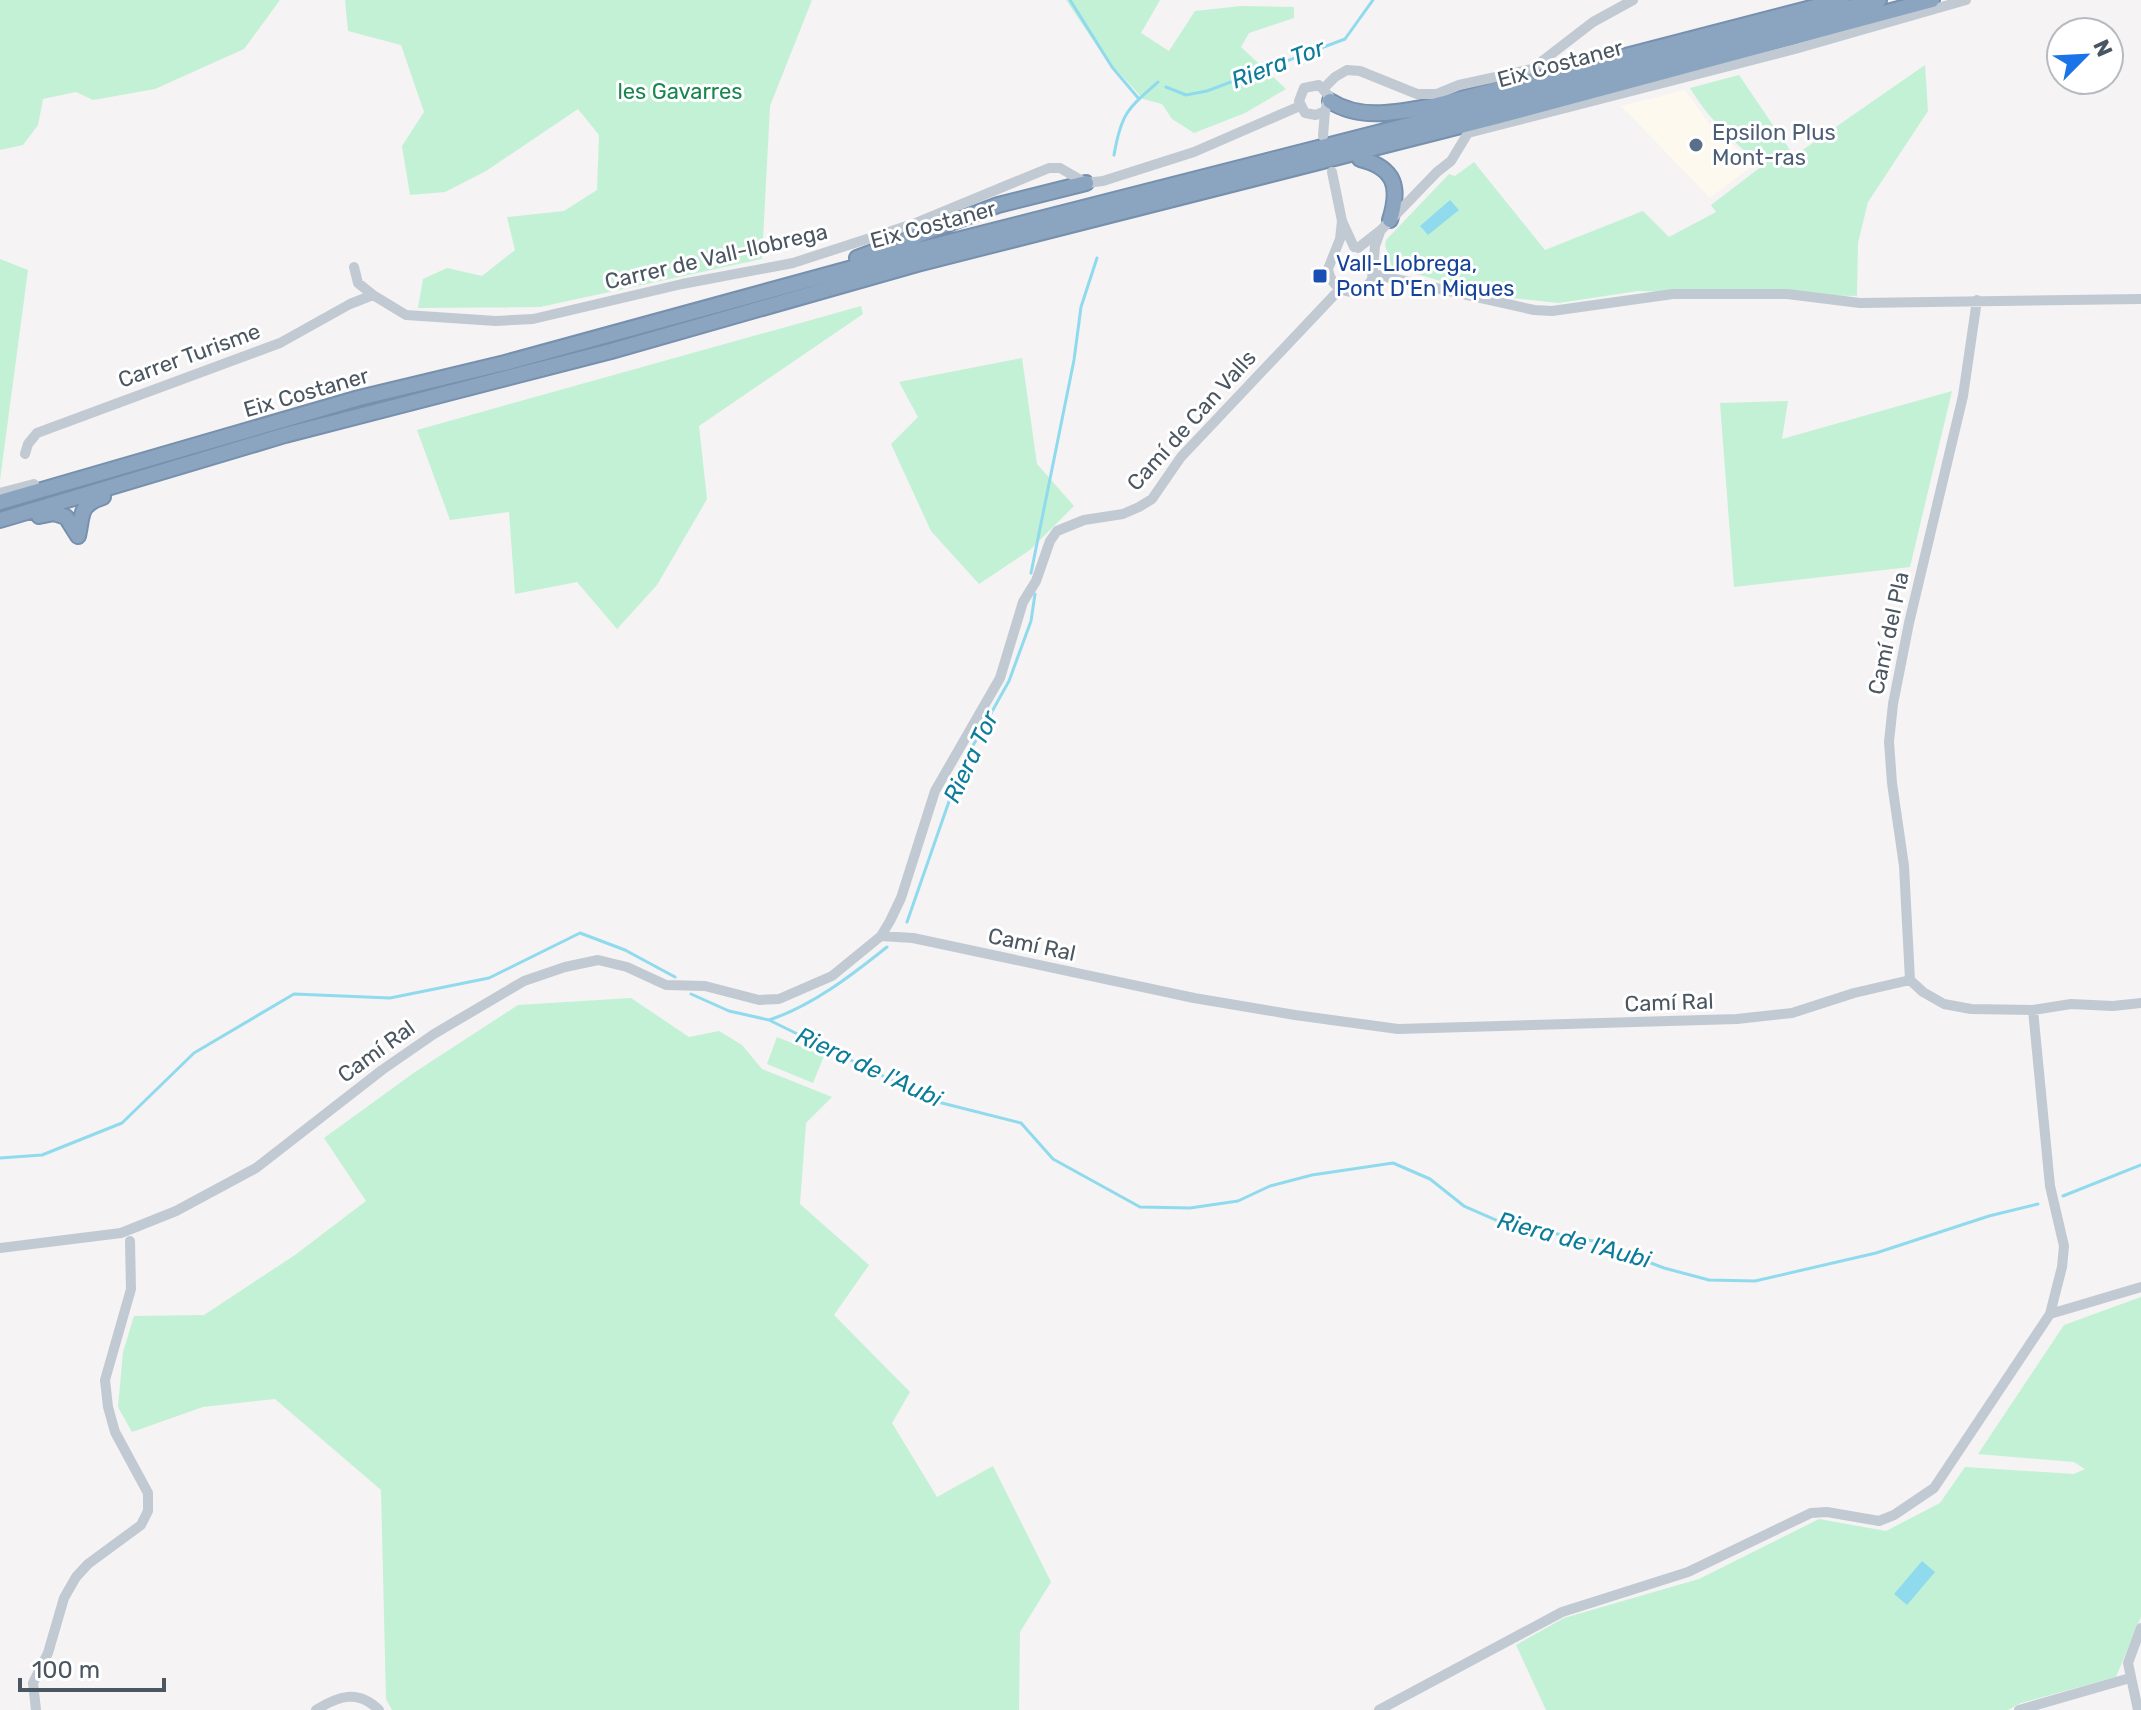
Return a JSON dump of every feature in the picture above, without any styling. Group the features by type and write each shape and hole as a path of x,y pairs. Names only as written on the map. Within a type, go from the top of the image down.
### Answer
{"highway":[{"path":"1326,100 1350,112 1374,114 1433,106 1842,0"},
{"name":"Eix Costaner","path":"0,502 359,398 505,363 918,250 1476,108 1879,0"},
{"path":"0,522 384,408 611,351 917,264 1512,114 1932,0"},
{"path":"1202,190 1280,178 1468,133"},
{"path":"1360,159 1382,168 1393,181 1396,199 1386,225"},
{"path":"744,297 763,286 853,260 998,205 1086,183"},
{"path":"34,484 235,425 359,398"},
{"path":"0,522 54,513 66,517 78,536 80,514 92,501 222,461 258,443"}],"street":[{"path":"1326,100 1314,84 1304,88 1299,95 1300,106 1311,115 1323,136 1326,100 1335,77 1347,70 1360,71 1417,94 1437,94 1459,85 1532,69 1593,22 1633,0"},
{"path":"1334,254 1356,247 1386,225 1451,161 1468,133 1795,49 1966,0"},
{"path":"1311,115 1326,100"},
{"path":"1060,168 1086,183 1103,181 1177,159 1300,106"},
{"name":"Carrer de Vall-llobrega","path":"373,295 406,315 496,321 533,319 682,284 793,263 913,224 1049,168 1060,168"},
{"path":"1060,168 1065,182 1061,189"},
{"path":"1332,172 1342,221 1356,247 1367,253 1373,268"},
{"path":"1342,221 1329,275 1340,289 1358,291 1368,285 1386,225"},
{"path":"354,267 358,283 373,295"},
{"path":"1373,268 1534,310 1552,311 1673,294 1787,294 1860,303 2141,299"},
{"name":"Camí de Can Valls","path":"881,936 901,898 935,791 1000,678 1023,602 1036,581 1050,541 1057,531 1084,520 1123,514 1152,499 1181,457 1340,289"},
{"name":"Carrer Turisme","path":"25,454 37,433 280,343 350,304 373,295"},
{"name":"Camí del Pla","path":"1910,980 1904,866 1889,742 1909,623 1963,396 1977,300"},
{"path":"0,493 34,484"},
{"name":"Camí Ral","path":"0,1248 121,1233 186,1206 256,1168 382,1070 434,1034 524,981 598,960 627,967 666,985 705,986 759,1000 779,999 832,976 881,936 913,938 1194,998 1398,1029 1737,1019 1792,1013 1883,985 1910,980"},
{"path":"1910,980 1944,1004 1971,1009 2033,1010 2071,1004 2113,1006 2141,1003"},
{"path":"1379,1710 1562,1612 1688,1572 1811,1513 1827,1512 1879,1521 1894,1515 1934,1488 2050,1314 2062,1267 2064,1246 2050,1186 2033,1010"},
{"path":"36,1710 33,1683 48,1653 64,1598 88,1564 141,1525 148,1511 148,1493 115,1432 105,1380 131,1289 130,1241"},
{"path":"2050,1314 2141,1287"},
{"path":"2138,1710 2128,1663 2141,1628"},
{"path":"2019,1710 2130,1678"},
{"path":"316,1710 334,1698 351,1696 372,1703 379,1710"}],"shaded area":[{"name":"Epsilon Plus Mont-ras","path":"1685,90 1711,126 1755,164 1710,198 1621,106"}],"green space":[{"path":"0,0 280,0 244,49 155,89 93,100 76,92 43,99 38,125 23,145 0,150"},
{"name":"les Gavarres","path":"345,0 812,0 770,106 762,259 540,307 418,308 423,279 447,268 482,276 515,250 507,217 564,211 597,190 599,135 578,109 486,171 445,192 410,195 402,146 424,112 401,45 348,31"},
{"path":"1066,0 1160,0 1141,33 1169,51 1195,11 1241,6 1294,7 1294,18 1249,33 1241,47 1286,89 1245,113 1194,133 1172,119 1162,104 1143,99 1103,55"},
{"path":"1925,65 1928,111 1868,202 1858,243 1857,296 1638,291 1559,303 1493,296 1392,267 1386,240 1449,174 1455,176 1474,162 1545,250 1643,211 1669,237 1716,212 1711,205 1762,166 1731,139 1690,88 1739,75 1794,156"},
{"path":"0,259 28,270 0,480"},
{"path":"861,306 863,314 699,426 707,499 657,585 617,629 577,582 515,594 509,512 450,520 417,430"},
{"path":"1022,358 1037,464 1074,506 1030,550 979,584 931,531 891,444 918,417 899,382"},
{"path":"1952,391 1910,567 1734,587 1720,403 1788,401 1782,439"},
{"path":"631,998 689,1037 719,1031 742,1045 762,1069 832,1097 806,1123 800,1204 869,1265 834,1315 910,1392 892,1423 937,1497 993,1466 1051,1582 1020,1632 1019,1710 392,1710 386,1699 381,1490 275,1399 203,1407 132,1432 118,1407 123,1352 134,1316 204,1315 295,1255 366,1201 324,1138 415,1072 518,1005"},
{"path":"777,1037 824,1056 813,1083 767,1064"},
{"path":"2141,1297 2141,1617 2116,1677 2021,1703 2008,1710 1546,1710 1516,1645 1564,1618 1699,1579 1819,1519 1886,1531 1940,1503 1965,1467 2074,1474 2085,1469 2074,1462 1978,1454 2064,1325"}],"water":[{"path":"1450,200 1459,210 1428,235 1420,226"},
{"path":"1922,1561 1935,1572 1907,1605 1894,1594"}],"waterway":[{"path":"1070,0 1112,67 1139,99"},
{"name":"Riera Tor","path":"1166,87 1186,95 1207,91 1345,39 1373,0"},
{"name":"Riera Tor","path":"1114,155 1119,130 1127,113 1158,82"},
{"name":"Riera Tor","path":"1031,573 1074,360 1081,307 1097,258"},
{"name":"Riera Tor","path":"907,922 961,767 1009,681 1031,621 1035,594"},
{"name":"Riera de l'Aubi","path":"0,1158 42,1155 122,1123 194,1053 294,994 390,998 489,978 580,933 625,950 675,977"},
{"name":"Riera Tor","path":"769,1020 816,998 887,947"},
{"name":"Riera de l'Aubi","path":"691,994 729,1011 769,1020 934,1101 1021,1123 1053,1159 1140,1207 1190,1208 1238,1201 1270,1186 1312,1175 1393,1163 1430,1179 1464,1206 1503,1223 1593,1241 1664,1268 1709,1280 1755,1281 1876,1253 1989,1216 2038,1204"},
{"name":"Riera de l'Aubi","path":"2063,1196 2141,1165"}],"place":[{"name":"Epsilon Plus Mont-ras","path":"1696,145"},
{"name":"Vall-Llobrega, Pont D'En Miques","path":"1320,276"}]}
